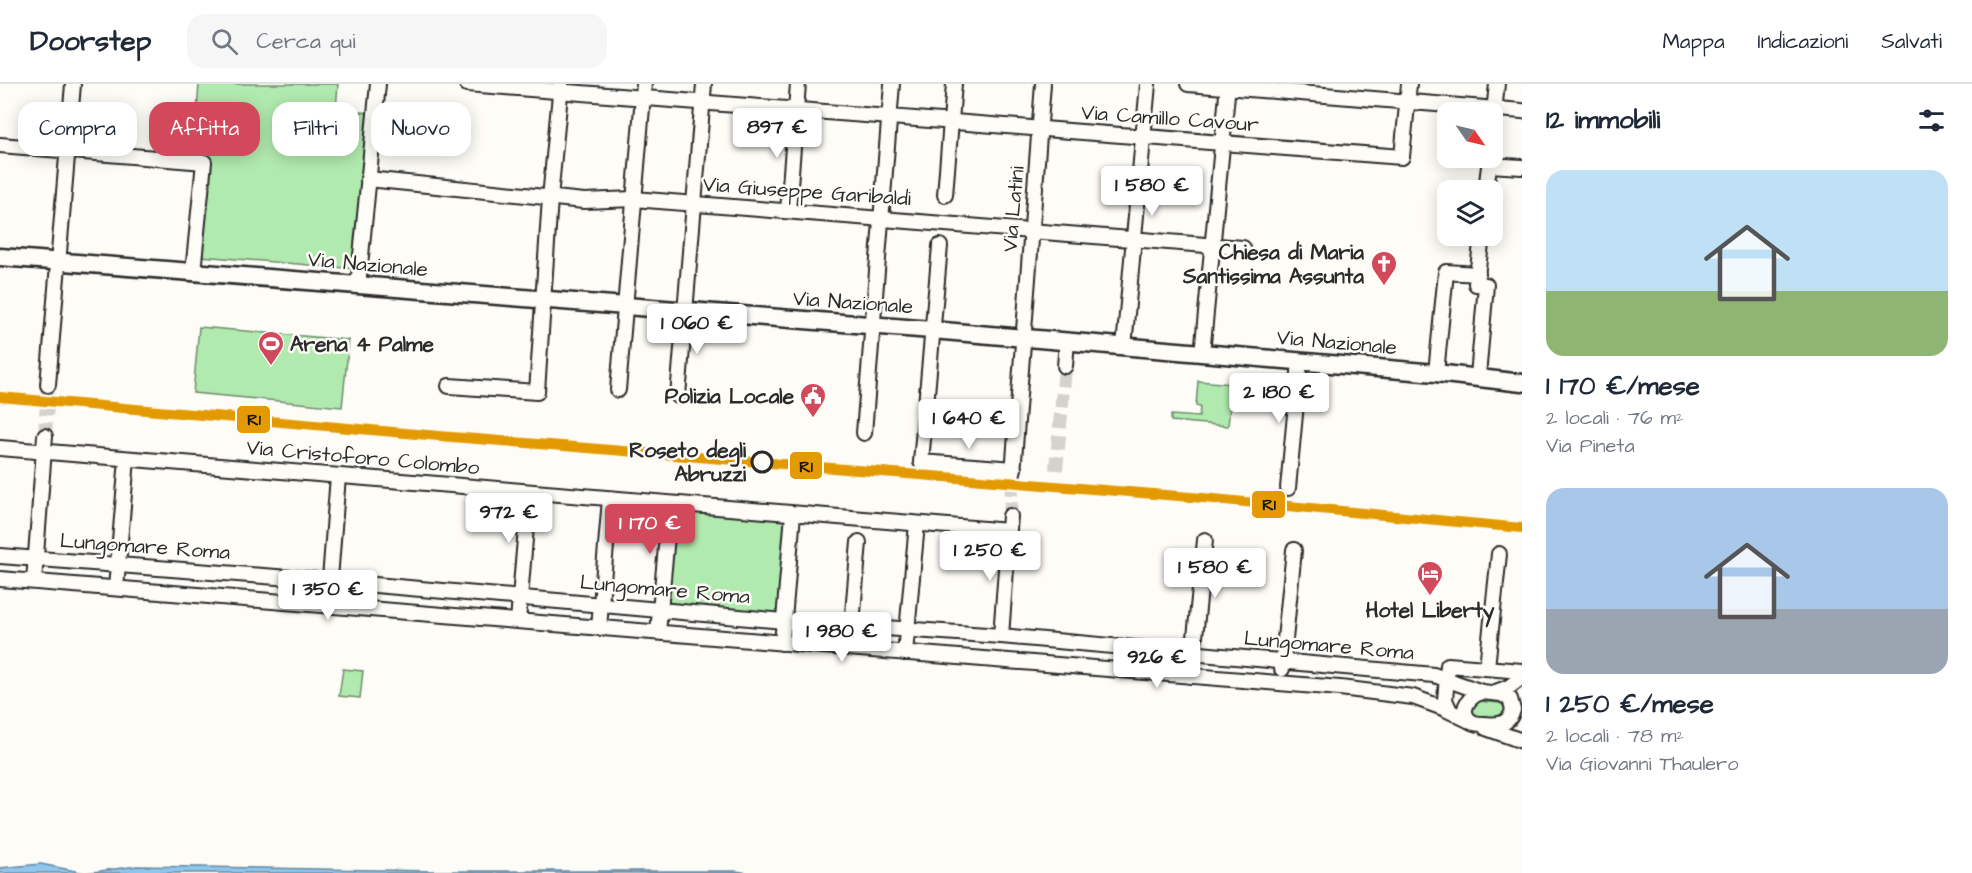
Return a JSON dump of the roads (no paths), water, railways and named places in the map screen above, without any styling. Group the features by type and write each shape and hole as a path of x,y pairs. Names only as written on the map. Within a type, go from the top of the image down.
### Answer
{"main road":[{"name":"Via Nazionale","path":"0,257 1067,341 1478,376 1522,382"}],"street":[{"path":"71,102 73,84"},
{"path":"358,285 378,84"},
{"name":"Via Camillo Cavour","path":"467,84 643,91 702,102 1402,158 1407,102"},
{"path":"678,396 704,84"},
{"path":"788,211 798,84"},
{"path":"864,433 892,84"},
{"path":"945,195 954,84"},
{"name":"Via Latini","path":"932,330 921,462 1013,471 1043,84"},
{"path":"1124,347 1148,84"},
{"path":"1188,84 1437,104"},
{"path":"1407,102 1409,84"},
{"path":"1496,102 1497,84"},
{"path":"1202,354 1228,86"},
{"path":"449,386 537,392 560,88"},
{"path":"618,390 643,91"},
{"path":"1503,110 1522,111"},
{"path":"0,145 18,147"},
{"path":"48,385 67,156"},
{"path":"129,156 204,162 193,272"},
{"path":"1503,164 1522,167"},
{"name":"Via Giuseppe Garibaldi","path":"368,179 584,201 634,200 694,204 1243,248"},
{"path":"932,330 940,246"},
{"path":"1477,279 1481,246"},
{"path":"1436,373 1446,272 1477,279 1486,285 1478,376"},
{"path":"1065,366 1067,341"},
{"path":"1288,488 1300,362"},
{"path":"34,581 45,436"},
{"name":"Via Cristoforo Colombo","path":"0,448 1009,531"},
{"path":"116,588 127,459"},
{"path":"328,605 339,476"},
{"path":"518,621 529,492"},
{"path":"599,628 610,499"},
{"path":"658,632 670,504"},
{"path":"782,643 793,514"},
{"path":"1001,636 1010,516"},
{"path":"905,653 917,524"},
{"path":"1191,676 1205,540"},
{"path":"850,648 859,542"},
{"path":"1280,683 1294,550"},
{"path":"1487,667 1499,554"},
{"name":"Lungomare Roma","path":"0,556 330,581 784,621 1001,636 1440,677 1483,693"},
{"path":"0,579 1280,683 1413,697 1483,693 1504,695 1517,711 1497,726 1474,723 1467,717 1468,701 1483,693 1509,687 1522,677"},
{"path":"1450,711 1440,677 1451,664 1522,671"},
{"path":"1413,697 1522,741"}],"water":[{"path":"41,864 85,873 0,873 0,868"},
{"path":"137,866 436,871 736,871 749,873 85,873"}],"tunnel":[{"path":"1056,470 1065,368"},
{"path":"45,436 48,385"},
{"path":"1010,516 1013,473"}],"place":[{"name":"Chiesa di Maria Santissima Assunta","path":"1384,287"},
{"name":"Arena 4 Palme","path":"271,367"},
{"name":"Polizia Locale","path":"813,419"},
{"name":"Roseto degli Abruzzi","path":"762,462"},
{"name":"Hotel Liberty","path":"1430,597"}]}
